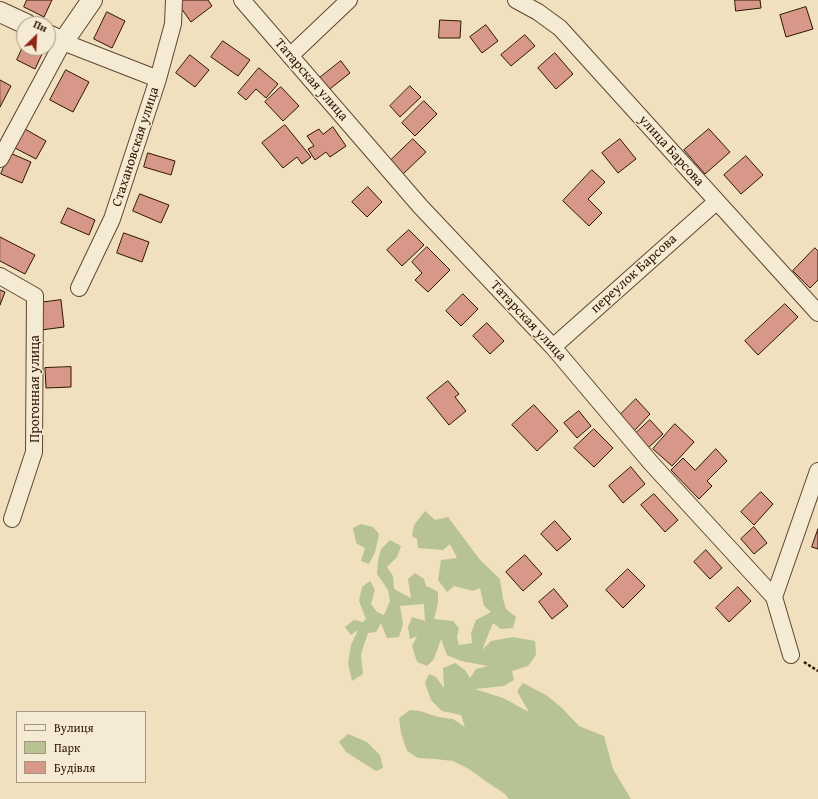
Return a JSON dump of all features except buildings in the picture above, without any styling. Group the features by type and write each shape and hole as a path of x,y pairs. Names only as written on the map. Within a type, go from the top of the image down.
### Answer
{"street":[{"path":"92,0 56,38 158,79"},
{"name":"Стахановская улица","path":"79,288 112,219 158,79 173,24 174,0"},
{"name":"Татарская улица","path":"242,0 420,206 552,347 651,463 774,597 791,655"},
{"path":"290,56 349,0"},
{"name":"улица Барсова","path":"516,0 538,12 560,28 818,313"},
{"path":"0,12 16,19"},
{"path":"0,159 48,56"},
{"name":"переулок Барсова","path":"552,347 716,202"},
{"name":"Прогонная улица","path":"0,276 35,296 34,452 12,519"},
{"path":"774,597 818,471"}],"green space":[{"path":"425,511 435,520 448,517 480,560 500,579 506,609 516,617 513,628 501,629 493,623 482,650 491,641 513,637 535,641 536,655 528,666 512,671 514,680 504,686 475,689 503,698 529,712 517,691 523,683 546,695 562,708 579,726 604,736 613,769 631,799 509,799 505,794 469,769 453,761 418,758 407,751 401,733 399,718 410,710 453,719 465,727 461,715 442,711 431,700 425,683 429,674 436,677 444,688 443,668 455,663 465,670 470,678 476,669 488,666 461,661 447,655 441,639 434,659 427,666 417,662 412,646 417,636 410,639 408,627 412,617 425,621 424,604 400,606 403,624 399,637 387,638 381,623 376,632 368,633 361,654 363,674 352,681 348,663 351,645 358,630 351,635 345,627 354,620 363,622 366,619 359,601 362,587 370,581 375,590 371,604 377,612 384,615 390,601 388,590 377,574 378,560 381,549 390,540 401,546 397,557 387,567 393,576 394,589 411,598 408,579 415,573 424,579 426,586 438,592 438,603 434,619 453,621 459,628 457,637 459,645 472,643 471,633 476,620 491,612 484,606 480,588 473,591 454,586 447,592 438,580 441,560 457,558 450,544 443,550 418,548 417,539 412,536 414,525"},
{"path":"361,524 373,527 379,534 375,552 369,564 361,561 365,548 356,543 353,528"},
{"path":"348,734 367,742 380,755 383,768 376,771 346,752 339,742"}]}
